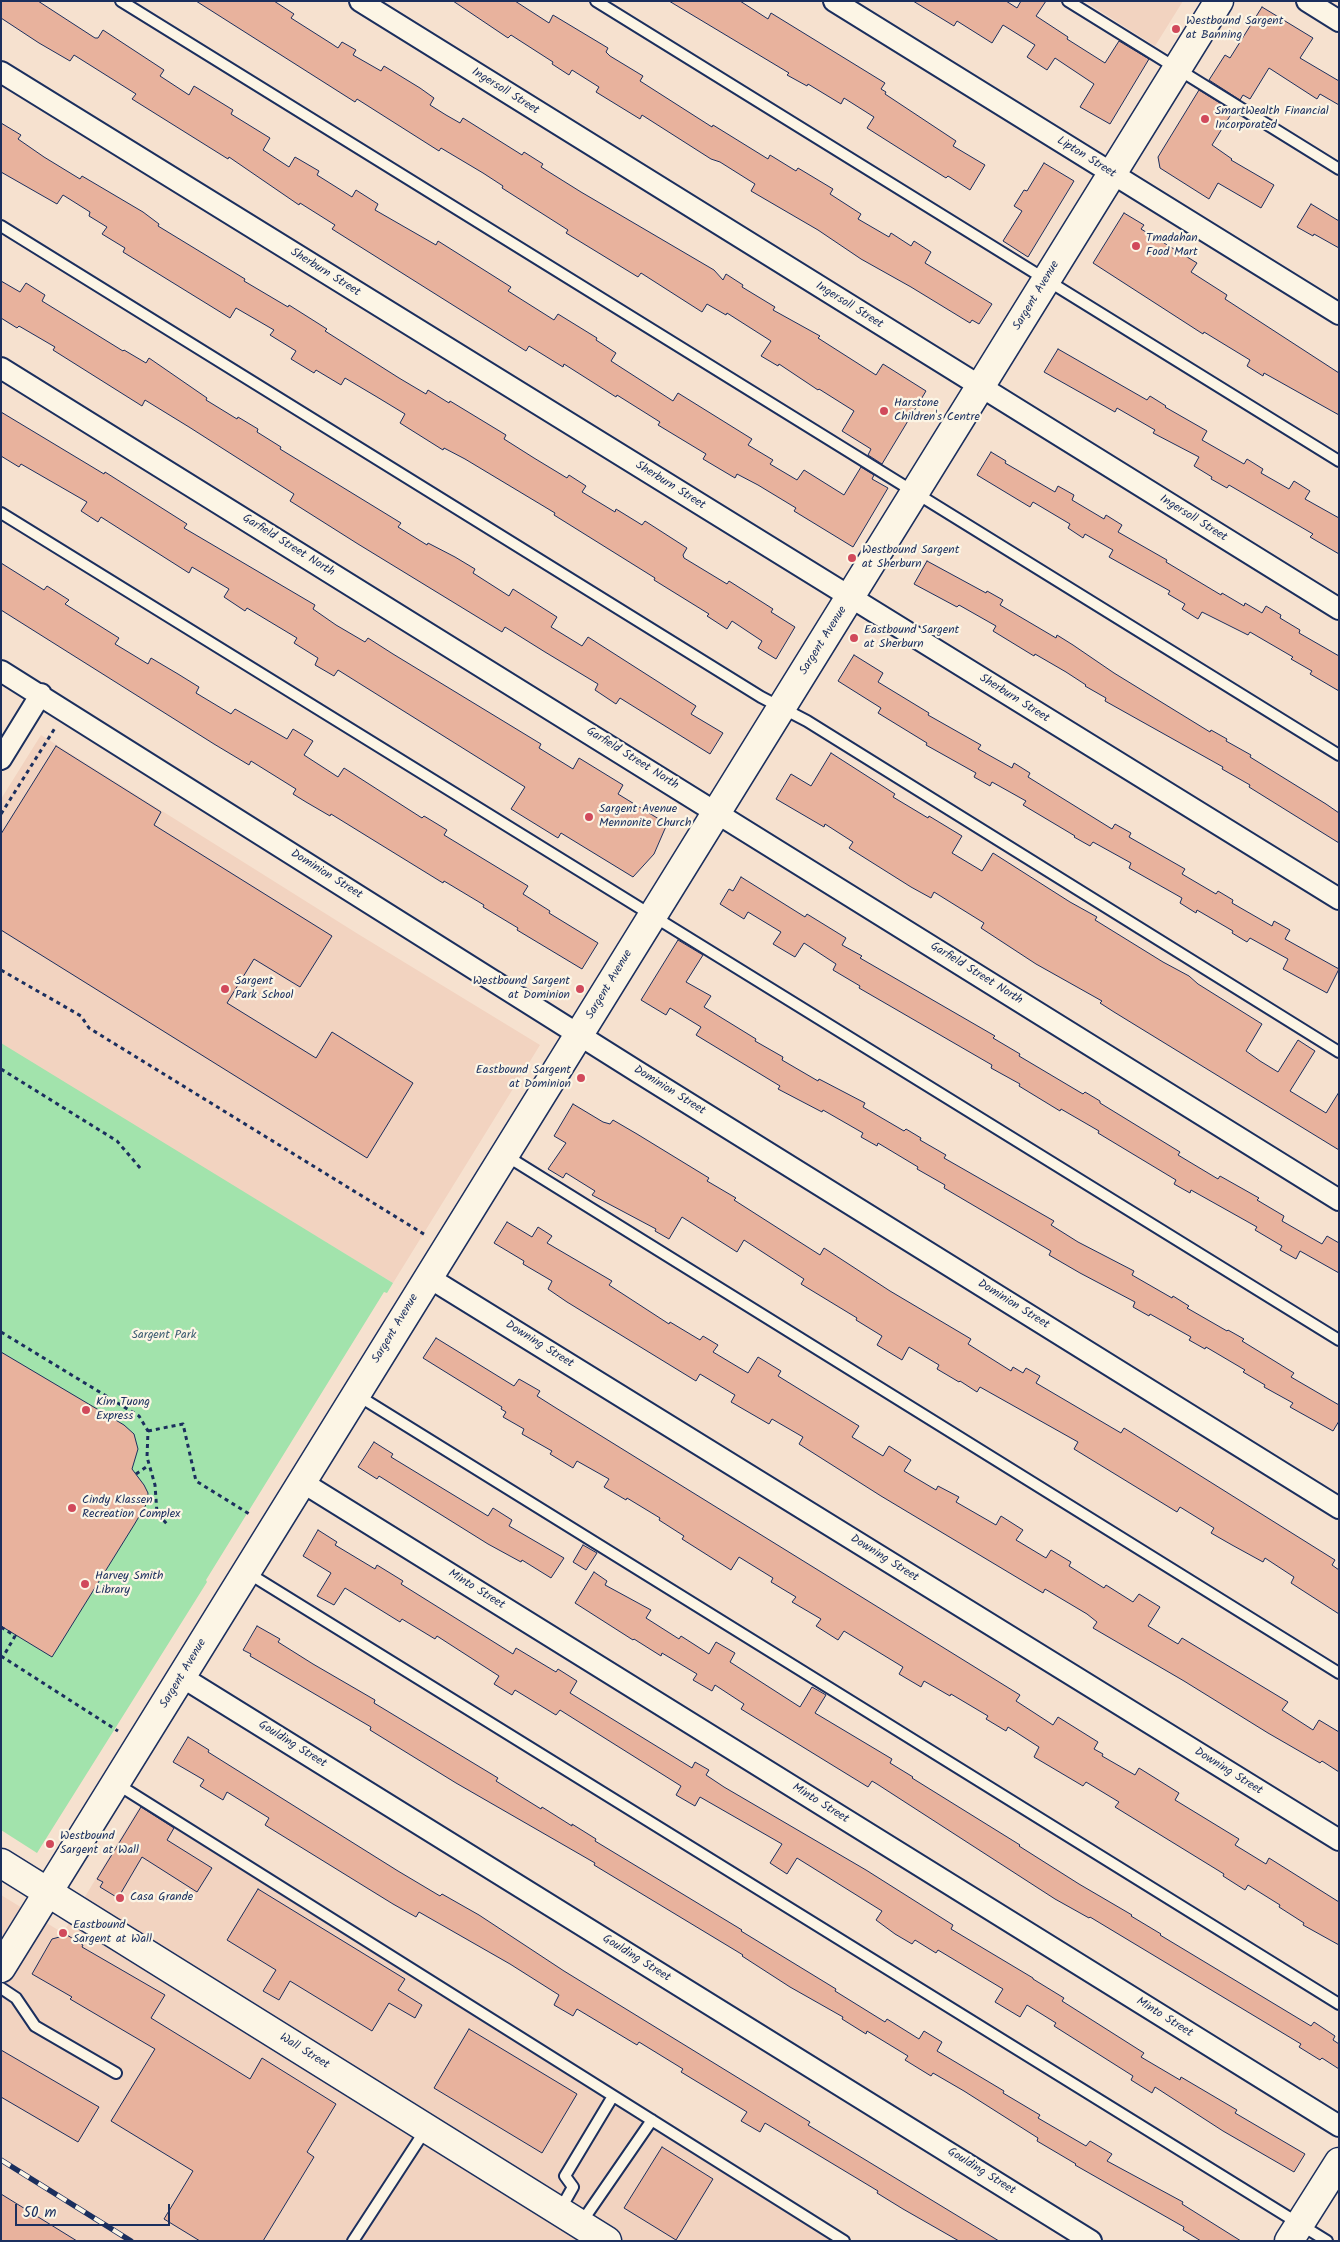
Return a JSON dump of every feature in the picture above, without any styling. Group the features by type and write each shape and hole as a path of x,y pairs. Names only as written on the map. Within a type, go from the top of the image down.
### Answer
{"main road":[{"name":"Sargent Avenue","path":"1,1968 504,1154 917,492 1219,1"},
{"name":"Wall Street","path":"1,1863 607,2241"},
{"path":"1295,2232 1339,2162"}],"street":[{"name":"Ingersoll Street","path":"360,1 1339,609"},
{"name":"Lipton Street","path":"834,1 1339,314"},
{"path":"1307,1 1339,21"},
{"name":"Sherburn Street","path":"1,72 1339,899"},
{"name":"Garfield Street North","path":"1,368 1339,1200"},
{"name":"Dominion Street","path":"1,670 580,1035 1339,1508"},
{"path":"1,759 41,694"},
{"name":"Downing Street","path":"428,1277 1339,1840"},
{"name":"Minto Street","path":"302,1482 1339,2126"},
{"name":"Goulding Street","path":"182,1677 1091,2241"}],"lane":[{"path":"122,1 1339,755"},
{"path":"596,1 1339,461"},
{"path":"1068,1 1339,169"},
{"path":"1,226 781,708 807,721 1339,1052"},
{"path":"1,513 1339,1340"},
{"path":"504,1154 1339,1673"},
{"path":"356,1395 1339,2004"},
{"path":"246,1571 1295,2232 1327,2241"},
{"path":"116,1783 844,2241"},
{"path":"1,1988 16,1998 35,2026 116,2074"},
{"path":"570,2217 573,2187 565,2176 614,2096"},
{"path":"570,2217 652,2120"},
{"path":"353,2241 426,2128"}],"path":[{"path":"1,814 65,710"},
{"path":"1,970 80,1016 89,1028 427,1236"},
{"path":"1,1069 117,1140 141,1169"},
{"path":"1,1332 139,1416 148,1431 147,1457 154,1485 157,1513 166,1524"},
{"path":"148,1431 183,1424 196,1481 251,1515"},
{"path":"136,1474 149,1465"},
{"path":"1,1627 16,1636 2,1657 118,1731"}],"shaded area":[{"path":"1084,1 1183,1 1155,46"},
{"name":"Sargent Park School","path":"41,735 358,934 540,1045 393,1283 1,1045 1,799"},
{"path":"141,1804 838,2241 1,2241 1,1895 63,1933"}],"green space":[{"name":"Sargent Park","path":"1,1043 393,1283 387,1293 384,1292 206,1580 207,1582 37,1853 1,1830"}],"building":[{"path":"1,1 38,1 95,38 98,38 103,30 164,70 160,76 189,95 194,86 233,110 231,114 270,138 263,150 289,167 295,157 319,171 317,175 352,197 356,190 378,204 375,210 436,245 438,241 511,287 508,291 554,320 558,314 597,338 596,340 616,353 611,361 673,401 678,393 752,439 748,445 773,460 770,464 797,480 804,470 844,495 861,467 874,475 872,479 888,488 853,547 794,511 796,508 758,485 737,474 735,478 703,459 706,454 658,425 660,422 617,395 616,397 564,364 563,367 529,346 526,351 332,229 335,225 300,203 299,205 229,157 228,159 132,99 136,94 74,55 70,61 39,43 1,18"},
{"path":"196,1 274,1 294,14 291,18 338,48 342,42 356,50 353,55 381,71 384,66 420,88 434,98 430,105 446,115 460,123 463,118 522,155 524,152 543,164 541,167 581,192 714,270 723,280 726,274 743,285 742,287 775,307 773,310 820,336 818,338 876,375 883,364 926,391 882,464 868,455 871,449 842,431 854,411 779,364 778,366 761,356 771,341 727,313 726,315 707,304 702,312 641,273 638,277 566,233 568,230 502,188 503,186 483,173 441,148 439,151 357,99 355,102"},
{"path":"453,1 515,1 549,23 553,15 608,48 606,52 610,56 643,76 640,81 712,127 713,125 768,159 770,155 796,171 798,168 833,189 830,194 861,214 858,219 889,237 891,233 911,246 914,241 931,252 925,263 992,304 979,324 972,320 970,323 751,191 755,184 720,162 711,159 642,115 640,119 596,92 599,87 572,70 569,75 552,64 553,62 511,35 508,38"},
{"path":"669,1 740,1 768,19 771,13 885,83 881,89 886,92 885,94 956,141 953,146 985,165 970,190 948,176 946,178 867,128 874,117 844,98 841,104 808,84 807,86 787,75 789,73"},
{"path":"913,1 1006,1 1017,8 1021,1 1046,1 1036,16 1068,37 1067,39 1105,63 1119,41 1149,59 1110,124 1080,107 1094,84 1055,58 1047,70 1027,57 1035,45 1003,25 992,43 957,21 954,26"},
{"path":"1262,7 1313,38 1300,58 1339,81 1339,105 1320,94 1317,99 1269,68 1250,99 1243,95 1240,100 1209,80 1225,55 1230,58"},
{"path":"1199,90 1233,111 1212,145 1231,160 1274,185 1261,208 1218,183 1209,199 1160,168 1158,157"},
{"path":"1,123 21,135 18,139 44,157 80,179 82,176 143,212 159,224 158,226 245,279 244,281 288,307 289,305 327,329 325,331 399,378 426,394 428,390 449,403 450,401 506,435 504,439 534,458 567,478 569,475 586,486 582,492 615,512 616,509 642,525 645,521 687,548 683,555 684,558 727,584 729,581 773,609 771,612 795,627 776,659 758,648 762,641 732,621 727,629 707,616 709,614 554,515 555,513 465,459 444,448 443,450 400,423 405,414 345,378 341,385 316,370 314,373 291,359 296,351 270,335 274,330 236,308 230,318 123,252 125,248 102,234 107,227 89,216 90,212 63,195 57,204 1,172"},
{"path":"1044,163 1074,181 1028,257 1003,241 1022,211 1014,206 1024,190 1027,191"},
{"path":"1311,204 1339,221 1339,248 1297,227"},
{"path":"1124,213 1144,225 1141,229 1197,263 1191,272 1227,295 1225,299 1339,373 1339,415 1264,373 1263,376 1247,366 1250,360 1204,332 1203,334 1093,263"},
{"path":"1,281 20,292 26,283 45,295 42,301 123,351 146,363 149,358 207,398 206,400 258,429 257,432 281,447 280,449 401,523 398,527 427,545 428,543 475,569 473,573 509,596 513,589 557,617 551,627 582,646 588,637 696,706 691,714 723,733 710,754 620,698 616,704 595,690 598,684 505,627 502,632 290,501 294,494 189,427 145,400 142,406 53,350 55,347 1,318"},
{"path":"1058,349 1147,400 1150,396 1165,407 1207,431 1202,440 1244,464 1247,459 1263,469 1261,473 1289,489 1294,481 1310,491 1305,499 1339,518 1339,554 1310,537 1313,534 1229,485 1227,488 1211,479 1212,477 1194,466 1199,457 1153,433 1155,430 1117,408 1115,412 1044,372"},
{"path":"1,412 104,474 105,472 187,524 184,528 315,605 313,609 336,625 365,642 368,638 541,744 539,748 573,769 579,758 623,785 618,794 667,824 654,854 633,877 561,833 558,838 511,809 525,787 338,670 334,676 315,665 318,658 294,643 297,638 247,608 245,611 224,597 229,589 192,567 189,573 101,517 98,522 81,511 87,502 21,464 19,467 1,456"},
{"path":"991,452 1006,461 1005,463 1055,492 1058,486 1074,495 1072,500 1104,519 1106,515 1122,525 1118,532 1167,560 1166,562 1221,595 1222,593 1244,606 1245,603 1262,613 1266,606 1281,615 1280,618 1300,630 1299,633 1339,656 1339,691 1310,674 1312,671 1291,659 1293,657 1250,632 1248,635 1202,612 1198,619 1182,609 1185,604 1168,594 1170,591 1109,557 1113,550 1085,534 1083,538 1068,528 1070,524 1033,502 1030,507 977,475"},
{"path":"927,561 986,593 987,591 1003,600 1000,605 1056,638 1057,635 1114,673 1210,732 1211,730 1227,739 1226,741 1251,755 1250,757 1326,804 1339,813 1339,843 1249,787 1250,785 1222,769 1223,767 1105,701 1106,698 1066,672 1035,654 1034,656 993,631 996,626 959,605 957,607 914,584"},
{"path":"1,563 44,590 47,586 69,600 65,604 119,638 115,644 148,664 151,658 178,674 199,687 196,693 231,714 235,709 287,739 293,729 313,741 304,755 338,777 344,768 422,818 424,816 447,830 444,835 528,886 523,894 550,911 549,913 598,943 582,969 517,930 518,928 483,907 484,905 444,881 443,883 331,814 330,816 293,794 296,789 251,761 249,765 214,744 1,610"},
{"path":"854,655 883,673 878,682 929,713 928,715 981,745 978,749 1012,768 1014,763 1030,773 1028,777 1112,829 1115,824 1131,833 1129,837 1185,869 1182,874 1216,894 1218,891 1233,900 1232,903 1272,926 1274,921 1290,930 1285,939 1339,969 1327,993 1283,969 1288,959 1250,938 1247,942 1232,933 1233,931 1197,910 1196,913 1180,903 1182,898 1129,868 1131,863 1093,842 1090,846 1074,837 1023,805 1026,801 992,782 990,786 974,777 976,773 926,745 927,743 878,713 881,708 838,681"},
{"path":"56,746 161,812 154,825 332,936 300,987 254,959 227,1003 316,1058 332,1032 413,1083 367,1158 1,930 1,834"},
{"path":"831,753 895,794 893,797 962,836 952,853 982,871 993,853 1097,917 1095,920 1189,976 1198,984 1262,1024 1246,1051 1260,1061 1278,1072 1298,1040 1315,1051 1290,1091 1326,1113 1339,1092 1339,1150 1114,1012 1100,1003 1102,1001 1036,964 981,928 984,923 934,892 931,898 911,887 849,848 853,842 825,824 824,827 776,799 791,774 811,786"},
{"path":"741,877 805,917 807,914 846,938 842,945 862,956 860,958 995,1036 993,1038 1020,1054 1019,1056 1083,1094 1085,1092 1100,1101 1100,1103 1180,1152 1178,1155 1218,1179 1220,1176 1259,1198 1257,1200 1284,1216 1282,1221 1322,1244 1327,1236 1339,1243 1339,1273 1300,1251 1296,1259 1280,1250 1282,1246 1255,1230 1257,1227 1191,1190 1190,1193 1174,1184 1176,1180 1098,1133 1099,1131 1061,1109 1060,1111 1019,1086 1020,1084 991,1068 992,1065 859,988 860,986 833,970 836,964 804,943 795,957 773,944 781,932 748,912 744,919 720,904 729,889 733,891"},
{"path":"678,940 703,955 686,982 711,996 704,1007 783,1057 782,1060 818,1081 819,1079 865,1103 863,1107 904,1131 906,1129 921,1138 920,1140 946,1155 944,1158 1054,1221 1051,1225 1078,1242 1134,1271 1132,1275 1172,1298 1173,1296 1189,1306 1187,1308 1244,1339 1242,1341 1294,1373 1291,1377 1339,1405 1339,1421 1333,1431 1290,1407 1293,1403 1264,1387 1265,1385 1243,1372 1245,1370 1206,1347 1205,1349 1189,1340 1191,1337 1150,1314 1149,1316 1133,1307 1135,1302 1049,1255 1051,1251 944,1188 945,1185 917,1169 918,1167 878,1143 877,1146 861,1137 863,1133 823,1110 822,1112 778,1089 780,1086 696,1035 701,1027 670,1008 666,1015 641,1000"},
{"path":"573,1104 603,1122 610,1124 613,1120 637,1134 709,1178 707,1181 736,1198 734,1200 820,1255 824,1248 890,1291 971,1339 968,1344 1011,1371 1013,1367 1023,1373 1026,1368 1040,1376 1036,1383 1121,1433 1124,1428 1335,1560 1332,1565 1339,1570 1339,1614 1291,1583 1294,1577 1265,1558 1263,1562 1232,1545 1211,1533 1214,1528 1180,1507 1177,1512 1074,1449 1078,1442 980,1387 977,1392 959,1382 937,1369 939,1365 909,1347 902,1360 877,1345 882,1336 856,1320 857,1318 801,1284 804,1279 744,1240 737,1252 682,1217 669,1239 655,1231 656,1229 592,1195 595,1191 566,1173 563,1178 548,1169 566,1143 554,1136"},
{"path":"507,1222 532,1237 538,1227 552,1236 547,1243 612,1281 609,1285 669,1324 670,1322 700,1340 703,1336 718,1345 713,1352 748,1373 758,1357 781,1371 778,1376 859,1426 852,1437 883,1456 889,1446 911,1460 904,1471 936,1490 938,1486 959,1497 956,1502 996,1525 1001,1516 1023,1530 1016,1540 1046,1558 1051,1550 1071,1562 1069,1566 1104,1588 1106,1585 1133,1602 1139,1594 1160,1607 1148,1626 1178,1644 1182,1638 1288,1702 1282,1710 1313,1730 1319,1720 1339,1732 1339,1772 1268,1733 1093,1628 1097,1622 1087,1614 1045,1589 1043,1593 881,1496 799,1444 803,1437 772,1419 769,1424 731,1402 735,1395 700,1374 696,1381 567,1302 548,1289 552,1281 523,1264 524,1261 494,1243"},
{"path":"436,1338 514,1386 519,1379 540,1391 537,1396 1020,1695 1016,1701 1053,1725 1058,1717 1098,1742 1094,1749 1103,1754 1102,1756 1135,1775 1139,1768 1179,1793 1175,1800 1239,1839 1235,1845 1266,1864 1269,1858 1339,1902 1339,1945 1303,1925 1304,1923 1279,1907 1280,1905 1248,1885 1245,1890 1223,1876 1224,1874 1115,1807 1119,1802 1086,1782 1083,1786 1034,1757 1039,1747 1008,1727 1006,1731 986,1719 988,1716 951,1694 950,1696 924,1681 921,1687 899,1674 903,1667 844,1631 838,1640 816,1626 821,1619 792,1602 796,1597 771,1582 773,1578 739,1557 731,1570 682,1539 684,1536 659,1520 660,1518 627,1498 626,1500 604,1487 609,1479 577,1461 573,1468 550,1454 552,1451 522,1434 524,1429 503,1417 506,1412 501,1409 502,1407 423,1358"},
{"name":"Cindy Klassen Recreation Complex","path":"1,1352 124,1425 134,1434 138,1449 132,1469 148,1493 147,1503 52,1657 1,1626"},
{"path":"374,1442 393,1454 391,1457 488,1516 493,1508 512,1520 509,1526 564,1558 551,1578 522,1560 521,1562 488,1544 379,1476 377,1479 358,1467"},
{"path":"318,1530 337,1542 335,1545 375,1569 377,1565 403,1581 401,1584 513,1654 516,1648 556,1672 558,1669 577,1681 570,1693 692,1768 695,1762 709,1770 706,1775 724,1787 866,1870 953,1925 951,1929 1064,1998 1062,2001 1144,2053 1141,2057 1180,2080 1181,2077 1237,2110 1235,2113 1305,2154 1294,2172 1223,2131 1155,2087 1152,2093 1131,2080 1133,2076 1054,2026 1056,2023 1027,2005 1020,2017 995,2002 1003,1989 938,1950 936,1953 915,1940 912,1944 895,1934 876,1920 882,1911 797,1858 787,1874 770,1863 782,1844 700,1797 695,1806 676,1795 681,1786 560,1710 556,1715 515,1690 512,1695 494,1684 499,1676 437,1636 435,1639 402,1619 400,1622 345,1588 334,1605 317,1596 331,1573 303,1556"},
{"path":"583,1545 597,1553 586,1570 573,1562"},
{"path":"594,1572 607,1581 605,1585 651,1610 646,1618 679,1639 681,1636 709,1654 716,1642 735,1653 730,1662 800,1707 812,1687 826,1695 815,1713 892,1759 890,1763 912,1778 1079,1884 1132,1915 1160,1935 1311,2026 1314,2022 1335,2036 1333,2040 1339,2044 1339,2069 1322,2058 1320,2060 1299,2047 1301,2044 1090,1917 1055,1899 872,1781 868,1787 741,1709 744,1704 715,1685 712,1691 693,1680 697,1674 662,1653 661,1656 633,1640 575,1603"},
{"path":"257,1626 280,1639 278,1642 313,1664 375,1700 374,1703 498,1778 496,1781 541,1809 542,1807 572,1826 572,1824 596,1839 595,1841 742,1930 885,2022 887,2019 919,2039 924,2031 942,2042 937,2051 1004,2091 1003,2093 1040,2115 1038,2118 1086,2146 1090,2141 1112,2154 1107,2161 1183,2202 1182,2204 1241,2241 1201,2241 1183,2230 1184,2227 1075,2165 1037,2141 1038,2138 964,2091 933,2073 931,2076 905,2060 908,2056 867,2031 866,2034 842,2019 843,2017 790,1987 743,1955 594,1865 595,1863 456,1783 370,1730 371,1727 250,1656 251,1654 243,1650"},
{"path":"188,1737 209,1750 208,1752 398,1871 440,1896 442,1894 479,1915 564,1971 810,2122 808,2125 999,2241 959,2241 903,2209 877,2193 878,2191 765,2123 760,2132 741,2121 747,2112 681,2072 683,2069 639,2042 637,2045 577,2009 573,2016 554,2005 559,1995 510,1964 419,1912 416,1917 393,1904 265,1825 269,1818 227,1792 223,1800 200,1786 204,1780 173,1762"},
{"path":"141,1807 174,1828 167,1840 212,1868 197,1892 142,1857 118,1898 100,1887 103,1882 97,1879"},
{"path":"258,1889 405,1979 398,1990 422,2005 415,2018 389,2003 372,2031 290,1981 279,2000 263,1991 276,1970 227,1940"},
{"path":"67,1935 83,1945 82,1947 165,1995 151,2018 250,2079 262,2058 336,2104 307,2152 314,2157 263,2241 200,2241 164,2219 193,2171 111,2121 155,2049 70,1999 72,1997 32,1974 52,1939"},
{"path":"469,2029 577,2094 542,2153 434,2088"},
{"path":"1,2050 99,2107 78,2142 1,2097"},
{"path":"662,2147 713,2179 676,2240 624,2208"},
{"path":"1,2194 77,2241 1,2241"}],"railway":[{"path":"1,2160 131,2241"}],"place":[{"name":"Westbound Sargent at Banning","path":"1176,29"},
{"name":"SmartWealth Financial Incorporated","path":"1205,119"},
{"name":"Tmadahan Food Mart","path":"1136,246"},
{"name":"Harstone Children's Centre","path":"884,411"},
{"name":"Westbound Sargent at Sherburn","path":"852,558"},
{"name":"Eastbound Sargent at Sherburn","path":"854,638"},
{"name":"Sargent Avenue Mennonite Church","path":"589,817"},
{"name":"Sargent Park School","path":"225,989"},
{"name":"Westbound Sargent at Dominion","path":"580,989"},
{"name":"Eastbound Sargent at Dominion","path":"581,1078"},
{"name":"Kim Tuong Express","path":"86,1410"},
{"name":"Cindy Klassen Recreation Complex","path":"72,1508"},
{"name":"Harvey Smith Library","path":"85,1584"},
{"name":"Westbound Sargent at Wall","path":"50,1844"},
{"name":"Casa Grande","path":"120,1898"},
{"name":"Eastbound Sargent at Wall","path":"63,1933"}]}
